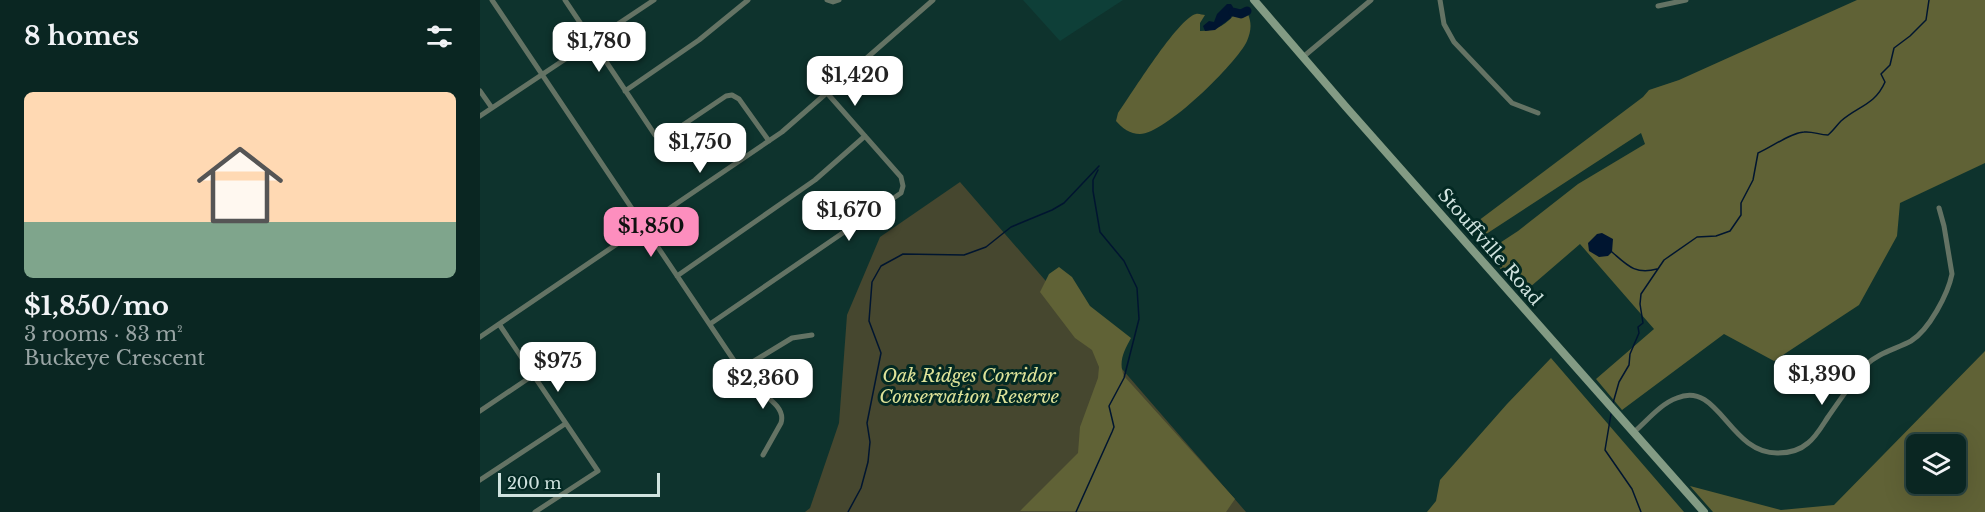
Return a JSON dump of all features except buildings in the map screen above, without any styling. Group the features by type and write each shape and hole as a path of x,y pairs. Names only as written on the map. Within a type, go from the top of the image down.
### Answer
{"main road":[{"name":"Stouffville Road","path":"1254,0 1704,512"}],"street":[{"path":"492,0 753,388 775,405 782,414 781,423 763,455"},
{"path":"565,0 653,133 658,136 668,135 726,96 732,95 739,98 770,141"},
{"path":"480,116 654,0"},
{"path":"625,91 699,40 748,0"},
{"path":"826,0 832,2 839,0"},
{"path":"480,337 788,128 933,0"},
{"path":"1303,57 1371,0"},
{"path":"1440,0 1444,24 1454,42 1512,103 1538,113"},
{"path":"1658,6 1686,0"},
{"path":"480,91 492,108"},
{"path":"710,324 901,192 903,186 901,177 827,93"},
{"path":"677,276 815,180 865,136"},
{"path":"1634,432 1656,412 1676,398 1686,395 1703,397 1749,445 1758,450 1773,453 1789,452 1810,442 1866,365 1873,358 1919,335 1939,306 1952,274 1939,208"},
{"path":"499,324 598,471 535,512"},
{"path":"741,369 792,338 812,335"},
{"path":"480,411 532,376"},
{"path":"480,480 565,424"}],"shaded area":[{"path":"1023,0 1123,0 1060,41"},
{"path":"1227,4 1233,7 1231,18 1215,30 1205,31 1203,26 1209,21 1214,22 1217,14"},
{"path":"1602,233 1613,239 1612,252 1608,256 1599,257 1589,251 1588,243 1597,234"}],"green space":[{"path":"1857,0 1985,0 1985,163 1900,203 1897,236 1859,305 1774,361 1724,334 1622,410 1596,379 1654,329 1580,244 1522,294 1486,252 1518,231 1578,184 1645,144 1641,133 1477,240 1470,227 1643,97 1649,90 1679,80"},
{"path":"1237,11 1248,14 1250,28 1247,41 1230,65 1199,96 1166,123 1151,131 1136,134 1118,124 1116,121 1118,113 1167,42 1188,19 1197,14 1205,15 1200,23 1200,31 1206,31 1221,26"},
{"name":"Oak Ridges Corridor Conservation Reserve","path":"960,182 1246,512 805,512 810,508 839,423 847,315 880,237"},
{"path":"1059,267 1072,277 1090,306 1131,338 1122,361 1124,376 1235,499 1226,512 1020,511 1078,453 1080,427 1098,378 1099,367 1092,350 1075,338 1040,292 1049,274"},
{"path":"1985,351 1985,512 1713,512 1690,486 1781,510 1834,505"},
{"path":"1551,358 1684,512 1427,512 1436,501 1440,480"}],"waterway":[{"path":"1613,403 1619,382 1629,365 1630,354 1639,333 1638,327 1643,323 1641,294 1664,260 1697,237 1716,236 1730,231 1741,215 1741,203 1753,180 1758,153 1799,133 1828,135 1847,116 1876,96 1885,82 1881,74 1890,65 1894,48 1926,20 1929,0"},
{"path":"1233,12 1241,14 1247,11"},
{"path":"848,512 861,488 868,462 870,442 867,423 881,353 869,321 872,282 881,266 903,254 964,255 986,247 1011,227 1064,203 1099,166"},
{"path":"1076,512 1114,427 1109,406 1124,378 1139,319 1137,288 1124,261 1100,232 1093,191 1093,180 1098,170"},
{"path":"1612,252 1637,270 1657,269"},
{"path":"1611,414 1605,450 1632,489 1641,512"}]}
